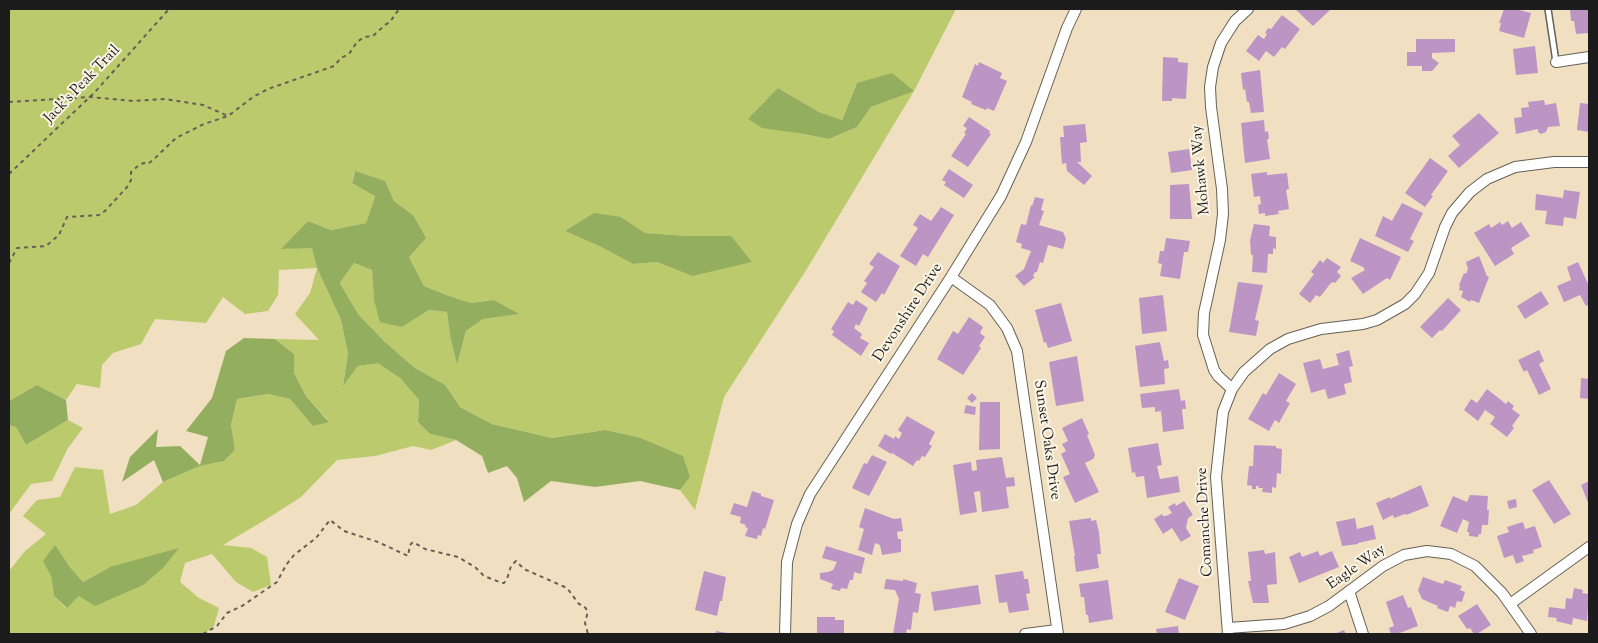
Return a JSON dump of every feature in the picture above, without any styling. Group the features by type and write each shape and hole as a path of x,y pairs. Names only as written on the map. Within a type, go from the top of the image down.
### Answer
{"street":[{"name":"Devonshire Drive","path":"785,634 787,562 797,524 810,494 951,277 1001,196 1026,142 1067,28 1076,9"},
{"name":"Mohawk Way","path":"1232,388 1214,370 1204,335 1204,313 1220,240 1222,214 1222,190 1210,87 1213,67 1221,43 1235,21 1248,9"},
{"path":"1556,62 1589,57"},
{"name":"Comanche Drive","path":"1228,631 1216,486 1220,423 1232,388 1244,372 1270,349 1288,339 1321,328 1363,324 1377,320 1405,304 1429,273 1445,227 1452,214 1470,192 1487,180 1500,173 1524,166 1554,162 1589,162"},
{"name":"Sunset Oaks Drive","path":"951,277 990,305 1007,328 1017,351 1057,632"},
{"path":"1510,604 1589,547"},
{"name":"Eagle Way","path":"1228,631 1296,621 1320,611 1394,560 1415,552 1440,552 1463,559 1476,566 1486,575 1531,634"},
{"path":"1349,591 1363,634"},
{"path":"1025,634 1057,632"}],"lane":[{"path":"1548,9 1556,62"}],"path":[{"name":"Jack's Peak Trail","path":"9,174 90,97 169,9"},
{"path":"9,263 17,248 46,246 59,236 67,217 99,215 105,211 122,190 128,186 131,180 131,172 139,165 148,164 185,132 228,116 268,89 334,66 341,58 350,54 361,38 373,36 385,24 390,22 399,9"},
{"path":"9,102 90,97 133,101 155,99 180,100 203,105 228,116"},
{"path":"203,634 217,626 227,613 242,606 277,582 294,555 316,538 330,520 344,531 378,542 408,556 413,542 425,549 458,557 475,567 484,576 502,583 507,579 511,566 516,562 524,569 567,588 579,604 587,610 585,622 588,634"}],"green space":[{"path":"9,9 956,9 914,91 805,272 724,397 695,510 680,490 690,477 638,437 605,430 552,438 492,424 460,407 444,385 415,368 385,342 358,314 340,283 354,263 372,270 374,300 402,327 429,310 447,312 450,336 457,363 466,331 483,319 517,314 494,300 471,303 424,286 409,257 413,215 394,201 384,181 354,172 352,183 375,195 366,223 331,230 308,221 282,249 312,247 317,268 279,270 278,295 268,311 245,314 223,297 206,323 155,319 141,344 113,353 102,365 100,388 77,384 66,400 37,385 9,401","holes":["857,83 913,91 871,107 857,127 829,139 798,133 778,88 819,112 842,120","621,217 644,233 731,236 692,276 657,262 633,264 565,231"]},
{"path":"892,73 914,91 871,107 857,127 829,139 762,128 748,119 778,88 819,112 842,120 857,83"},
{"path":"355,171 385,181 394,201 413,215 426,238 409,257 424,286 471,303 494,300 519,314 483,319 466,331 457,364 450,336 447,312 429,310 402,327 380,322 374,300 372,270 354,263 340,283 358,314 385,342 415,368 445,385 460,407 492,424 552,438 605,430 638,437 683,456 690,477 680,490 640,481 595,487 551,481 524,502 517,478 507,466 488,473 482,456 456,440 430,434 418,422 419,400 400,378 378,363 358,366 343,386 348,353 341,320 317,268 312,248 281,249 308,221 331,230 366,223 375,196 352,183"},
{"path":"594,213 621,217 645,233 731,236 752,262 692,276 657,262 633,264 565,231"},
{"path":"317,268 341,320 348,353 343,385 358,366 378,362 400,378 419,400 418,422 430,434 456,440 431,450 413,446 375,456 337,460 301,497 223,545 251,548 267,557 271,585 253,592 236,582 212,554 185,563 180,582 199,598 219,608 214,626 204,634 9,634 9,571 25,551 46,534 23,516 37,500 60,497 75,467 103,470 110,514 136,505 163,482 200,466 224,461 235,450 231,425 237,399 268,394 290,399 313,426 329,421 306,396 294,373 294,354 275,339 319,340 295,314 310,293","holes":["69,566 83,582 110,567 66,608 54,596 51,576"]},
{"path":"244,338 275,339 294,354 294,373 306,396 329,422 313,426 290,399 268,394 237,399 231,425 235,450 224,461 200,466 163,482 154,460 122,482 130,457 158,429 156,447 180,446 200,465 208,437 186,431 212,398 226,351"},
{"path":"37,385 66,400 68,420 26,445 16,427 9,425 9,401"},
{"path":"68,420 83,428 68,448 52,481 31,484 9,514 9,425 16,427 26,445"},
{"path":"55,545 69,566 83,582 110,567 179,548 163,568 143,585 95,606 79,596 67,608 54,596 51,576 43,561"}],"building":[{"path":"1295,9 1331,9 1313,26"},
{"path":"1504,9 1515,9 1531,13 1524,38 1499,31 1501,23 1499,23"},
{"path":"1570,9 1589,9 1589,33 1576,34 1574,21 1571,21"},
{"path":"1282,15 1300,29 1285,49 1282,47 1274,57 1266,51 1259,61 1246,51 1258,35 1264,39 1268,28 1271,29"},
{"path":"1416,39 1455,39 1455,52 1432,53 1432,58 1439,63 1432,71 1422,71 1422,66 1407,66 1407,52 1416,52"},
{"path":"1535,46 1538,73 1516,75 1513,49"},
{"path":"1163,57 1178,58 1178,62 1188,63 1186,99 1172,98 1172,101 1162,101"},
{"path":"979,62 1002,73 1000,78 1007,81 994,111 971,104 972,102 962,97 975,64 978,66"},
{"path":"1260,70 1264,112 1251,113 1245,89 1243,90 1241,73"},
{"path":"1544,100 1545,105 1556,103 1560,126 1548,127 1546,132 1541,134 1538,132 1538,129 1516,134 1514,118 1522,117 1521,108 1529,107 1528,102"},
{"path":"1580,103 1589,104 1589,132 1577,130"},
{"path":"1479,113 1499,133 1459,168 1448,156 1460,145 1452,136"},
{"path":"969,117 990,131 989,133 991,134 968,167 951,156 966,134 964,133 967,128 963,126"},
{"path":"1264,120 1265,132 1268,131 1269,139 1267,139 1270,159 1245,163 1241,123"},
{"path":"1085,124 1087,142 1080,143 1081,162 1077,162 1092,176 1084,185 1067,171 1066,163 1062,164 1060,137 1064,137 1063,126"},
{"path":"1189,149 1192,170 1171,173 1168,152"},
{"path":"1430,158 1448,171 1425,207 1405,193"},
{"path":"949,169 973,185 964,198 944,185 946,182 942,180"},
{"path":"1267,172 1267,175 1287,173 1289,189 1286,190 1289,209 1278,211 1279,214 1265,216 1265,213 1259,214 1260,196 1254,197 1251,174"},
{"path":"1189,184 1192,219 1170,219 1170,185"},
{"path":"1564,190 1580,192 1576,219 1564,217 1563,226 1545,224 1547,211 1535,210 1536,194 1563,198"},
{"path":"1035,197 1044,199 1041,210 1044,211 1039,225 1063,232 1066,239 1063,249 1048,245 1043,263 1040,262 1037,272 1033,276 1035,277 1024,286 1015,276 1024,269 1031,251 1021,248 1022,244 1016,242 1021,224 1026,225"},
{"path":"1402,203 1423,213 1410,239 1414,241 1408,252 1375,236 1383,216 1392,221"},
{"path":"941,207 954,215 928,257 923,254 916,266 900,256 918,228 913,225 920,214 931,221"},
{"path":"1508,221 1512,228 1521,222 1530,236 1511,248 1514,254 1495,266 1474,233 1489,224 1491,228 1500,222 1502,225"},
{"path":"1254,224 1270,226 1269,236 1276,237 1276,249 1273,248 1273,254 1268,254 1267,273 1252,272 1253,255 1251,255 1250,240"},
{"path":"1166,238 1190,241 1188,252 1184,252 1180,279 1160,276 1162,264 1158,263 1160,251 1164,251"},
{"path":"1360,238 1401,257 1390,280 1387,278 1363,294 1351,278 1365,270 1363,267 1350,261"},
{"path":"878,252 900,266 884,295 882,293 876,302 861,292 867,283 864,281 874,267 869,264"},
{"path":"1479,256 1489,277 1479,303 1471,300 1470,302 1461,297 1463,291 1459,290 1459,285 1464,273 1466,274 1468,269 1466,262"},
{"path":"1327,258 1341,267 1337,272 1341,276 1335,283 1330,284 1320,297 1316,295 1310,303 1299,294 1314,274 1311,272 1320,260 1323,263"},
{"path":"1578,262 1589,286 1589,305 1586,306 1580,295 1564,302 1557,286 1571,280 1567,267"},
{"path":"1238,282 1263,285 1255,320 1259,321 1256,336 1229,332"},
{"path":"1541,291 1549,304 1525,319 1517,306"},
{"path":"1163,295 1167,331 1142,334 1139,298"},
{"path":"1448,298 1461,310 1442,331 1440,330 1432,338 1420,327"},
{"path":"856,300 868,308 859,326 856,324 854,328 862,334 860,338 869,343 861,356 832,335 834,331 831,329 848,302 853,305"},
{"path":"1061,303 1072,341 1048,348 1046,342 1044,343 1035,310"},
{"path":"969,317 983,327 980,333 985,337 979,346 981,348 963,375 937,359 953,331 958,334"},
{"path":"1160,342 1164,361 1168,360 1169,368 1164,369 1165,384 1140,387 1135,346"},
{"path":"1349,350 1353,366 1349,367 1352,382 1344,384 1346,394 1328,399 1325,389 1311,393 1303,363 1320,359 1323,369 1339,365 1336,354"},
{"path":"1539,350 1544,361 1539,364 1551,389 1539,395 1527,370 1524,372 1518,360"},
{"path":"1077,356 1084,401 1056,406 1049,362"},
{"path":"1279,373 1296,384 1286,401 1290,403 1279,423 1275,420 1269,431 1248,419 1263,393 1266,395"},
{"path":"1581,378 1589,379 1589,399 1580,398"},
{"path":"1179,389 1181,401 1185,400 1186,409 1182,409 1184,429 1163,432 1161,411 1155,412 1155,407 1142,408 1140,394"},
{"path":"1487,389 1506,404 1508,401 1514,406 1512,409 1520,415 1507,437 1490,424 1495,417 1485,410 1478,421 1464,410 1471,399 1477,403"},
{"path":"972,393 977,398 972,403 967,398"},
{"path":"980,402 1000,402 1000,449 979,450"},
{"path":"966,405 976,407 975,415 964,413"},
{"path":"907,416 935,432 929,444 932,446 925,457 922,456 913,466 878,446 885,434 894,439 895,436 899,439 902,433 898,430"},
{"path":"1082,418 1095,455 1093,459 1085,463 1099,492 1075,503 1063,477 1070,474 1061,454 1066,451 1062,444 1068,441 1062,428"},
{"path":"1158,443 1162,465 1157,466 1160,479 1178,476 1180,492 1147,498 1144,476 1136,477 1135,472 1132,473 1128,448"},
{"path":"1254,445 1276,446 1276,448 1282,449 1281,474 1277,473 1276,488 1272,487 1272,493 1262,492 1263,488 1258,488 1259,486 1256,486 1256,489 1252,489 1252,486 1247,485 1249,466 1253,466"},
{"path":"872,455 887,462 869,496 852,488 864,463 867,464"},
{"path":"1002,457 1006,478 1014,477 1015,486 1006,487 1009,508 982,512 980,491 974,492 977,512 960,515 953,465 971,462 972,471 977,470 976,460"},
{"path":"1549,480 1571,514 1554,524 1532,490"},
{"path":"1589,481 1589,505 1581,485"},
{"path":"1421,485 1429,506 1406,515 1394,518 1393,515 1383,520 1376,503"},
{"path":"752,491 774,500 765,529 763,528 761,536 758,535 757,539 745,536 748,528 740,523 741,517 730,514 734,503 747,507"},
{"path":"1470,495 1488,496 1488,525 1482,525 1481,534 1478,537 1469,536 1469,532 1467,532 1469,522 1463,519 1457,533 1440,526 1453,496 1467,502"},
{"path":"1516,499 1517,507 1509,509 1507,501"},
{"path":"1184,501 1193,515 1188,518 1186,528 1191,536 1181,542 1172,528 1163,534 1154,519 1162,514 1166,516 1172,513 1168,507 1175,503 1176,506"},
{"path":"865,508 894,519 901,518 903,531 897,532 898,539 901,539 901,552 882,555 880,545 875,543 872,555 858,550 864,529 859,527"},
{"path":"1091,518 1091,521 1096,520 1099,532 1101,554 1097,554 1099,568 1076,572 1069,521"},
{"path":"1355,518 1357,529 1373,525 1376,539 1342,546 1336,522"},
{"path":"1523,522 1525,529 1535,526 1542,547 1533,550 1534,553 1522,556 1524,561 1516,564 1513,555 1504,558 1497,536 1509,532 1507,527"},
{"path":"826,546 865,558 861,574 854,572 853,580 850,580 847,589 841,588 840,591 831,589 833,584 820,579 820,573 833,570 837,562 822,558"},
{"path":"1264,550 1265,554 1275,552 1277,584 1267,585 1269,603 1253,603 1248,581 1251,581 1248,552"},
{"path":"1318,551 1320,556 1332,551 1339,567 1299,583 1289,557 1300,552 1302,557"},
{"path":"704,571 726,577 717,616 695,610"},
{"path":"1023,571 1024,579 1028,579 1030,593 1026,594 1029,610 1009,613 1007,602 999,603 995,575"},
{"path":"1423,577 1443,584 1445,580 1462,586 1460,590 1465,592 1462,602 1457,601 1455,608 1450,606 1448,612 1422,599 1418,590"},
{"path":"1179,578 1199,586 1185,620 1165,612"},
{"path":"886,579 903,581 903,579 917,583 915,593 921,594 918,613 913,612 911,630 907,629 906,634 893,634 899,599 895,590 884,589"},
{"path":"1108,580 1113,619 1089,623 1084,597 1081,597 1079,584"},
{"path":"978,585 981,604 934,611 931,592"},
{"path":"1574,588 1583,590 1582,593 1589,594 1587,621 1573,618 1572,625 1556,621 1557,618 1548,617 1549,607 1565,609 1566,598 1572,599"},
{"path":"1403,595 1408,608 1411,607 1418,626 1397,634 1391,634 1389,628 1394,626 1386,602"},
{"path":"1477,604 1491,625 1474,634 1470,628 1467,629 1458,616"},
{"path":"817,617 835,617 835,620 844,620 844,634 817,634"},
{"path":"1178,626 1179,634 1157,634 1156,629"},
{"path":"1344,630 1346,634 1334,634"},
{"path":"716,631 728,633 728,634 715,634"}]}
